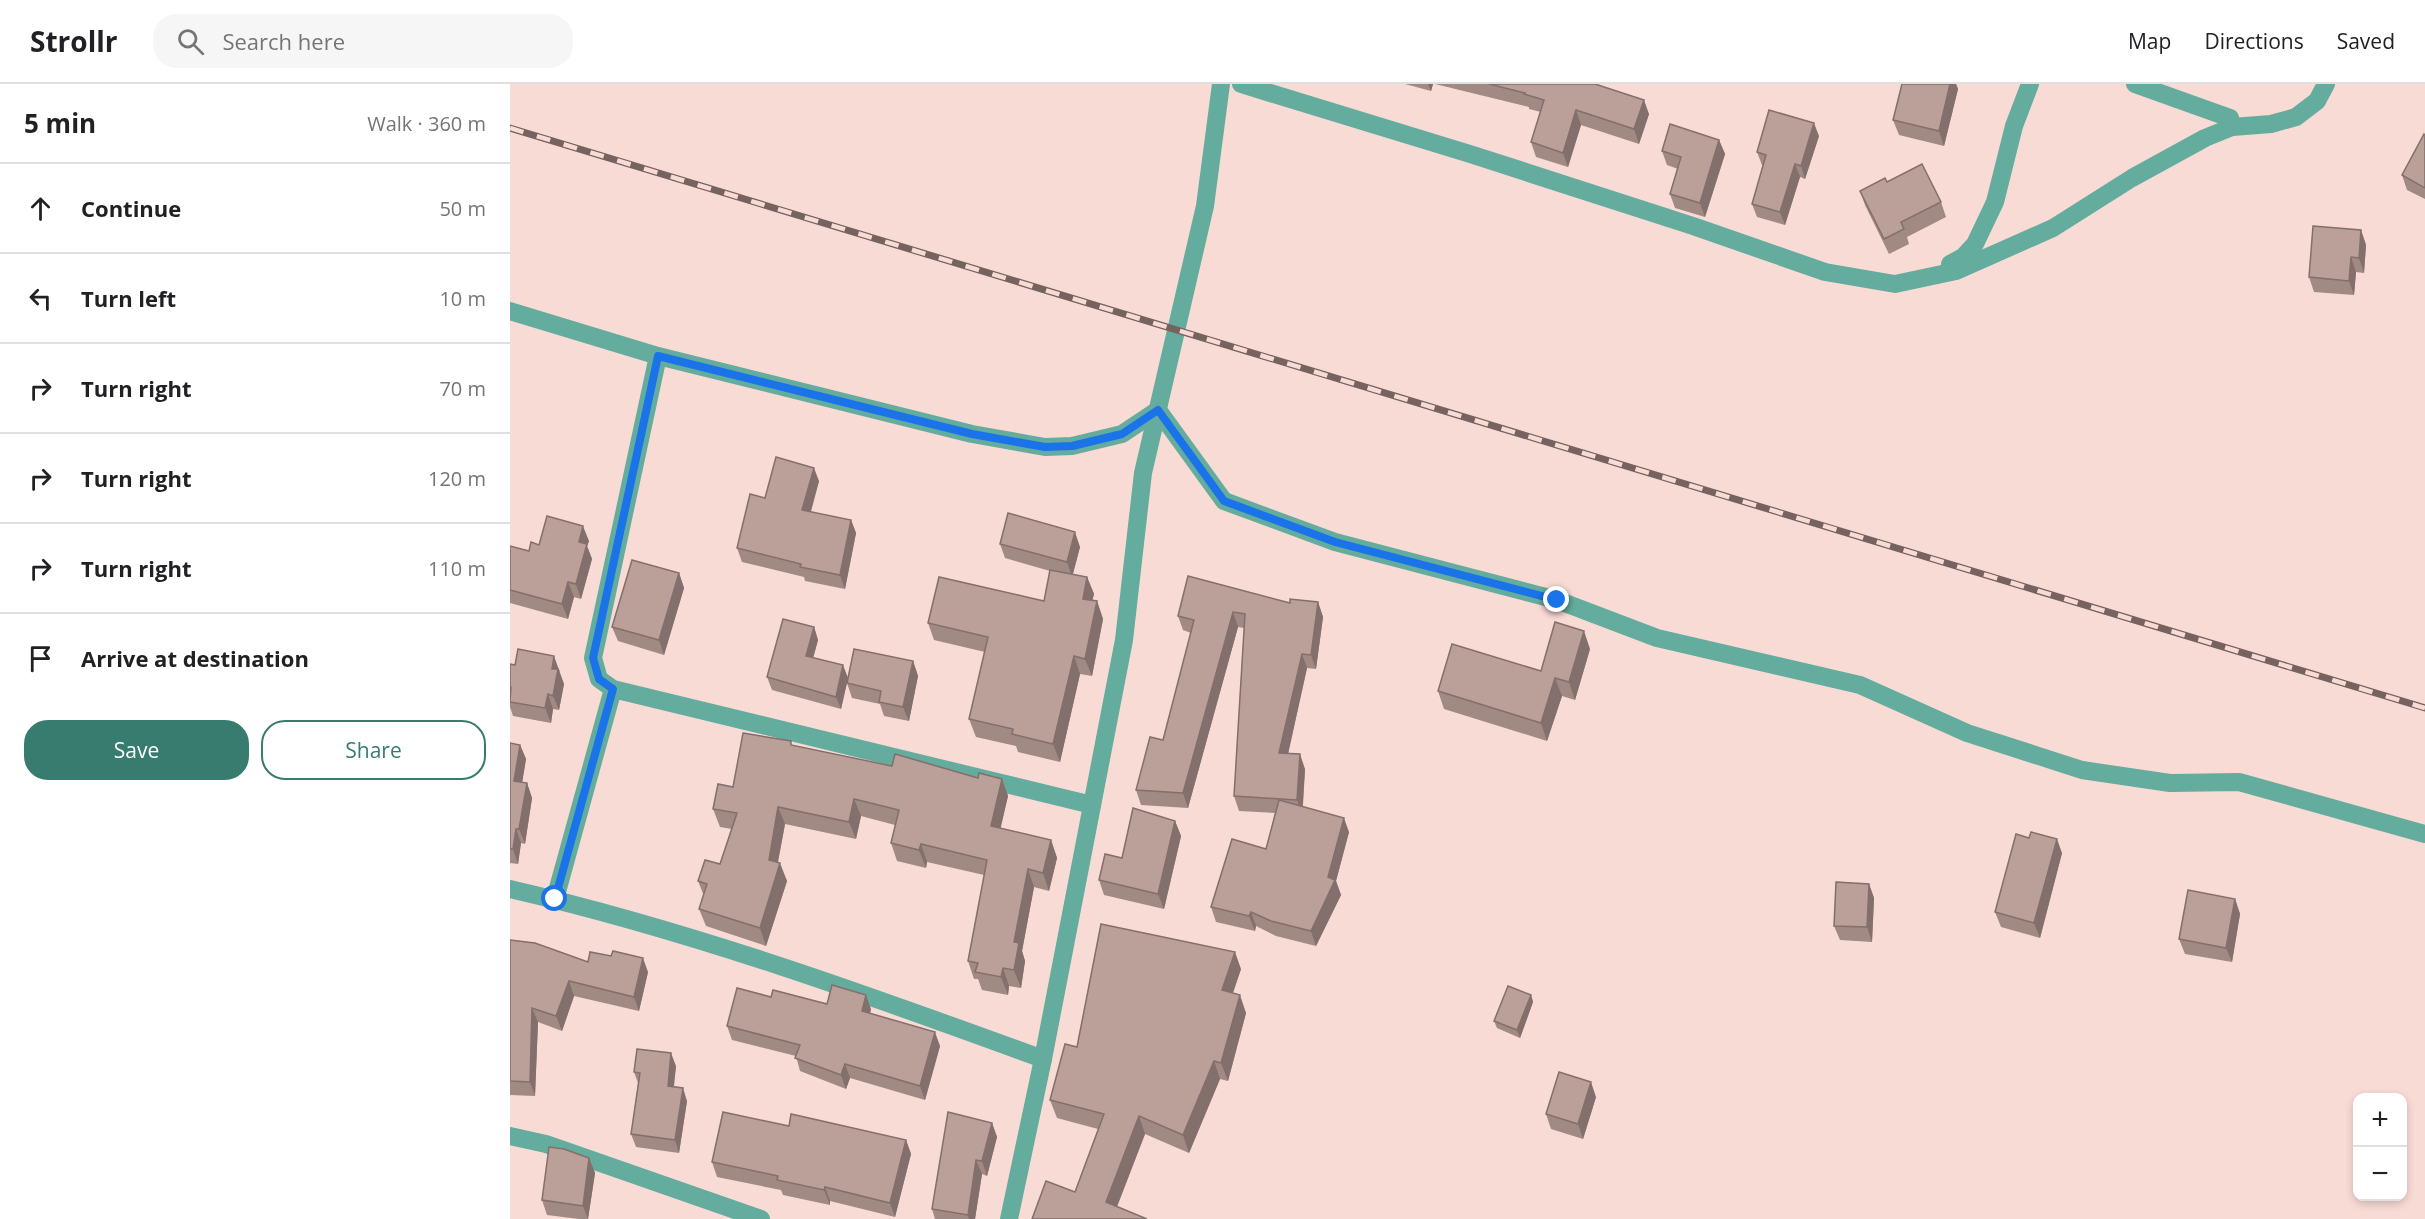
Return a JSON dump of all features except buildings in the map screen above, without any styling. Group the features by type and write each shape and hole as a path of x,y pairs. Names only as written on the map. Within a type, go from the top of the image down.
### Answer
{"street":[{"path":"1009,1219 1043,1059 1124,640 1143,473 1205,206 1221,84"},
{"path":"1241,84 1470,154 1693,226 1825,272 1895,284 1956,271 2053,228 2132,178 2205,138 2232,127 2271,124 2295,117 2317,101 2326,84"},
{"path":"1928,277 1963,257 1976,244 1995,202 2014,126 2030,84"},
{"path":"2135,84 2230,118 2232,127"},
{"path":"510,311 658,356 972,434 1045,447 1072,446 1122,434 1158,410"},
{"path":"658,356 593,658 599,679 613,689 1092,805"},
{"path":"1158,410 1224,501 1335,542 1557,600 1657,638 1860,685 1967,733 2082,770 2170,783 2240,782 2425,834"},
{"path":"555,899 613,689"},
{"path":"510,889 651,926 846,987 1043,1059"},
{"path":"510,1136 546,1144 761,1219"}],"railway":[{"path":"510,128 2425,708"}],"route":[{"path":"555,899 613,689 599,679 593,658 658,356 972,434 1045,447 1072,446 1122,434 1158,410 1224,501 1335,542 1557,600"}]}
